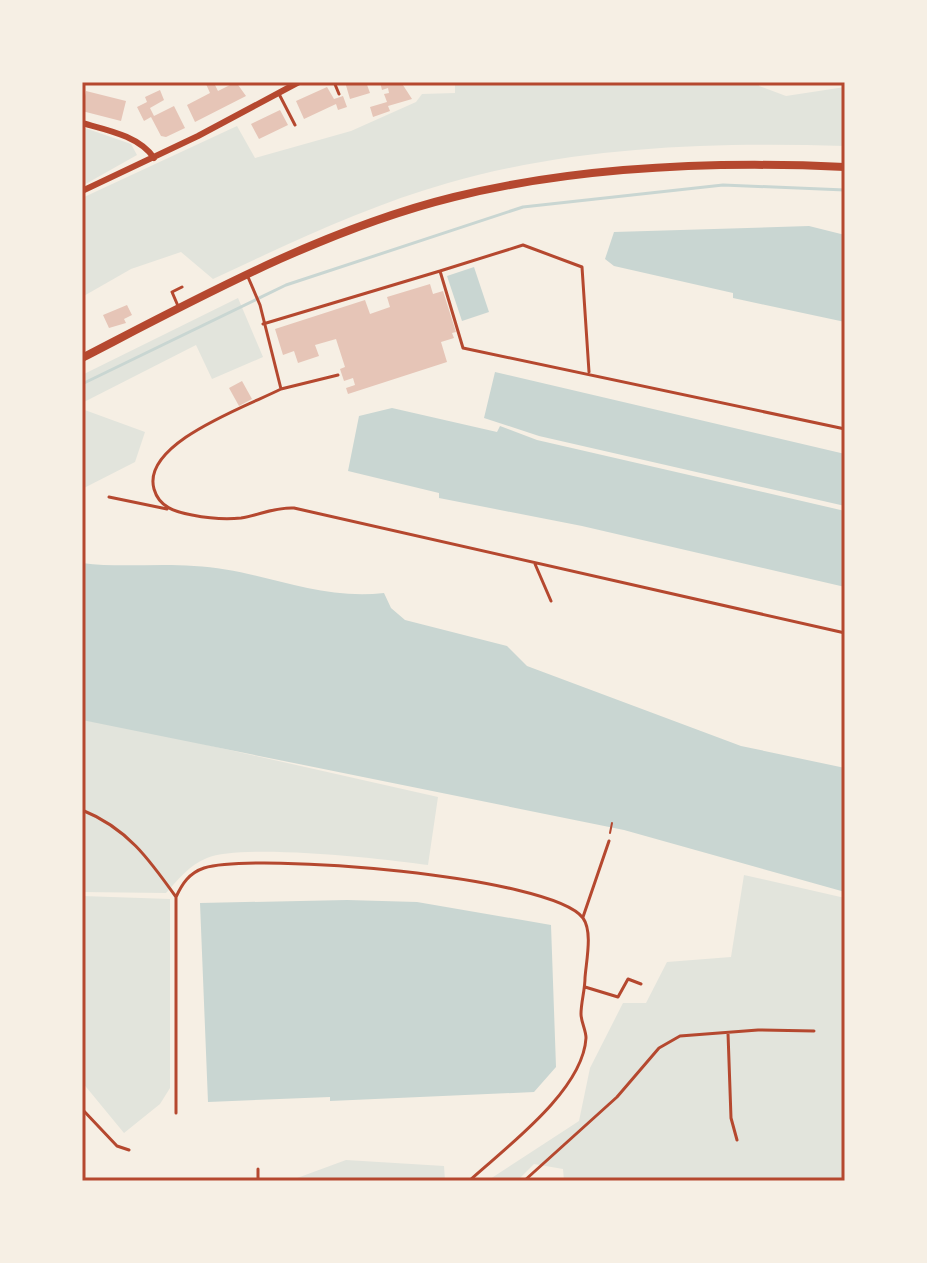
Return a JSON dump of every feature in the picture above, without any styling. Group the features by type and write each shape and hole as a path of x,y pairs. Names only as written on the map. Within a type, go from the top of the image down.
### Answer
{"main road":[{"path":"82,358 247,277 377,221 452,198 499,188 663,169 845,167"}],"street":[{"path":"82,191 154,158 299,82"},
{"path":"82,123 135,140 154,158"}],"lane":[{"path":"334,82 339,94"},
{"path":"279,94 295,125"},
{"path":"263,324 523,245 582,267 589,372"},
{"path":"440,271 463,348 589,372 845,429"},
{"path":"247,277 260,305 281,389"},
{"path":"179,310 172,292 182,287"},
{"path":"172,510 159,502 153,487 153,471 164,453 179,440 281,389 338,375"},
{"path":"109,497 218,519 240,518 280,507 294,508 845,633"},
{"path":"534,562 551,601"},
{"path":"82,810 103,818 128,835 176,897"},
{"path":"469,1181 544,1114 565,1086 586,1038 580,1017 587,947 582,918 609,841"},
{"path":"176,1113 176,897 181,885 194,872 218,865 366,868 445,877 523,892 564,904 582,918"},
{"path":"585,987 618,997 628,979 641,984"},
{"path":"524,1181 617,1097 659,1048 680,1036 728,1031 814,1031"},
{"path":"728,1031 731,1118 737,1140"},
{"path":"82,1109 117,1146 129,1150"},
{"path":"258,1169 258,1181"}],"path":[{"path":"609,841 612,823"}],"shaded area":[{"path":"455,82 759,82 759,86 786,96 845,87 845,146 695,146 546,161 448,183 388,203 329,226 213,279 181,252 131,269 82,297 82,198 237,126 255,158 351,131 416,102 422,94 455,93"},
{"path":"82,127 131,144 137,155 82,186"},
{"path":"809,226 845,235 845,322 733,298 733,293 614,266 605,259 614,232"},
{"path":"474,267 489,312 462,321 447,276"},
{"path":"238,298 263,357 212,379 196,345 82,403 82,375"},
{"path":"495,372 845,454 845,506 539,436 484,418"},
{"path":"392,408 497,432 500,426 537,440 845,511 845,587 582,526 439,498 439,493 348,471 359,416"},
{"path":"82,409 145,432 135,462 82,489"},
{"path":"82,563 218,568 335,593 384,593 391,608 405,620 507,646 527,666 741,746 845,768 845,892 624,830 82,720"},
{"path":"82,720 119,725 438,797 428,865 281,852 225,854 195,864 166,893 82,892"},
{"path":"744,875 845,898 845,1181 564,1181 563,1169 534,1164 517,1181 487,1181 579,1121 590,1068 623,1003 646,1003 667,962 731,957"},
{"path":"82,896 170,899 170,1088 160,1104 124,1133 82,1082"},
{"path":"417,902 551,925 556,1067 534,1092 330,1101 330,1097 208,1102 200,903"},
{"path":"346,1160 444,1166 445,1181 289,1181"}],"building":[{"path":"236,82 246,96 195,122 187,105 210,93 206,84 215,85 218,91"},
{"path":"345,82 366,82 370,93 350,99"},
{"path":"380,82 401,82 412,99 388,106 390,111 373,117 370,107 387,102 384,94 389,93 388,88 382,90"},
{"path":"327,87 334,99 343,96 347,107 338,110 336,104 304,119 296,101"},
{"path":"160,90 164,100 150,108 154,116 174,106 185,128 166,137 161,136 151,117 144,121 137,107 147,102 145,97"},
{"path":"86,91 126,101 121,121 82,111"},
{"path":"280,110 288,125 259,139 251,124"},
{"path":"430,284 433,294 443,291 456,332 452,333 454,338 441,342 447,362 348,394 346,388 355,385 353,378 344,381 340,369 345,367 336,339 315,345 319,356 298,363 294,351 283,355 275,329 365,300 370,314 390,307 387,297"},
{"path":"127,305 132,315 124,319 126,323 109,328 103,315"},
{"path":"242,381 252,399 239,406 229,388"}],"waterway":[{"path":"82,384 286,285 523,207 723,185 845,190"}]}
